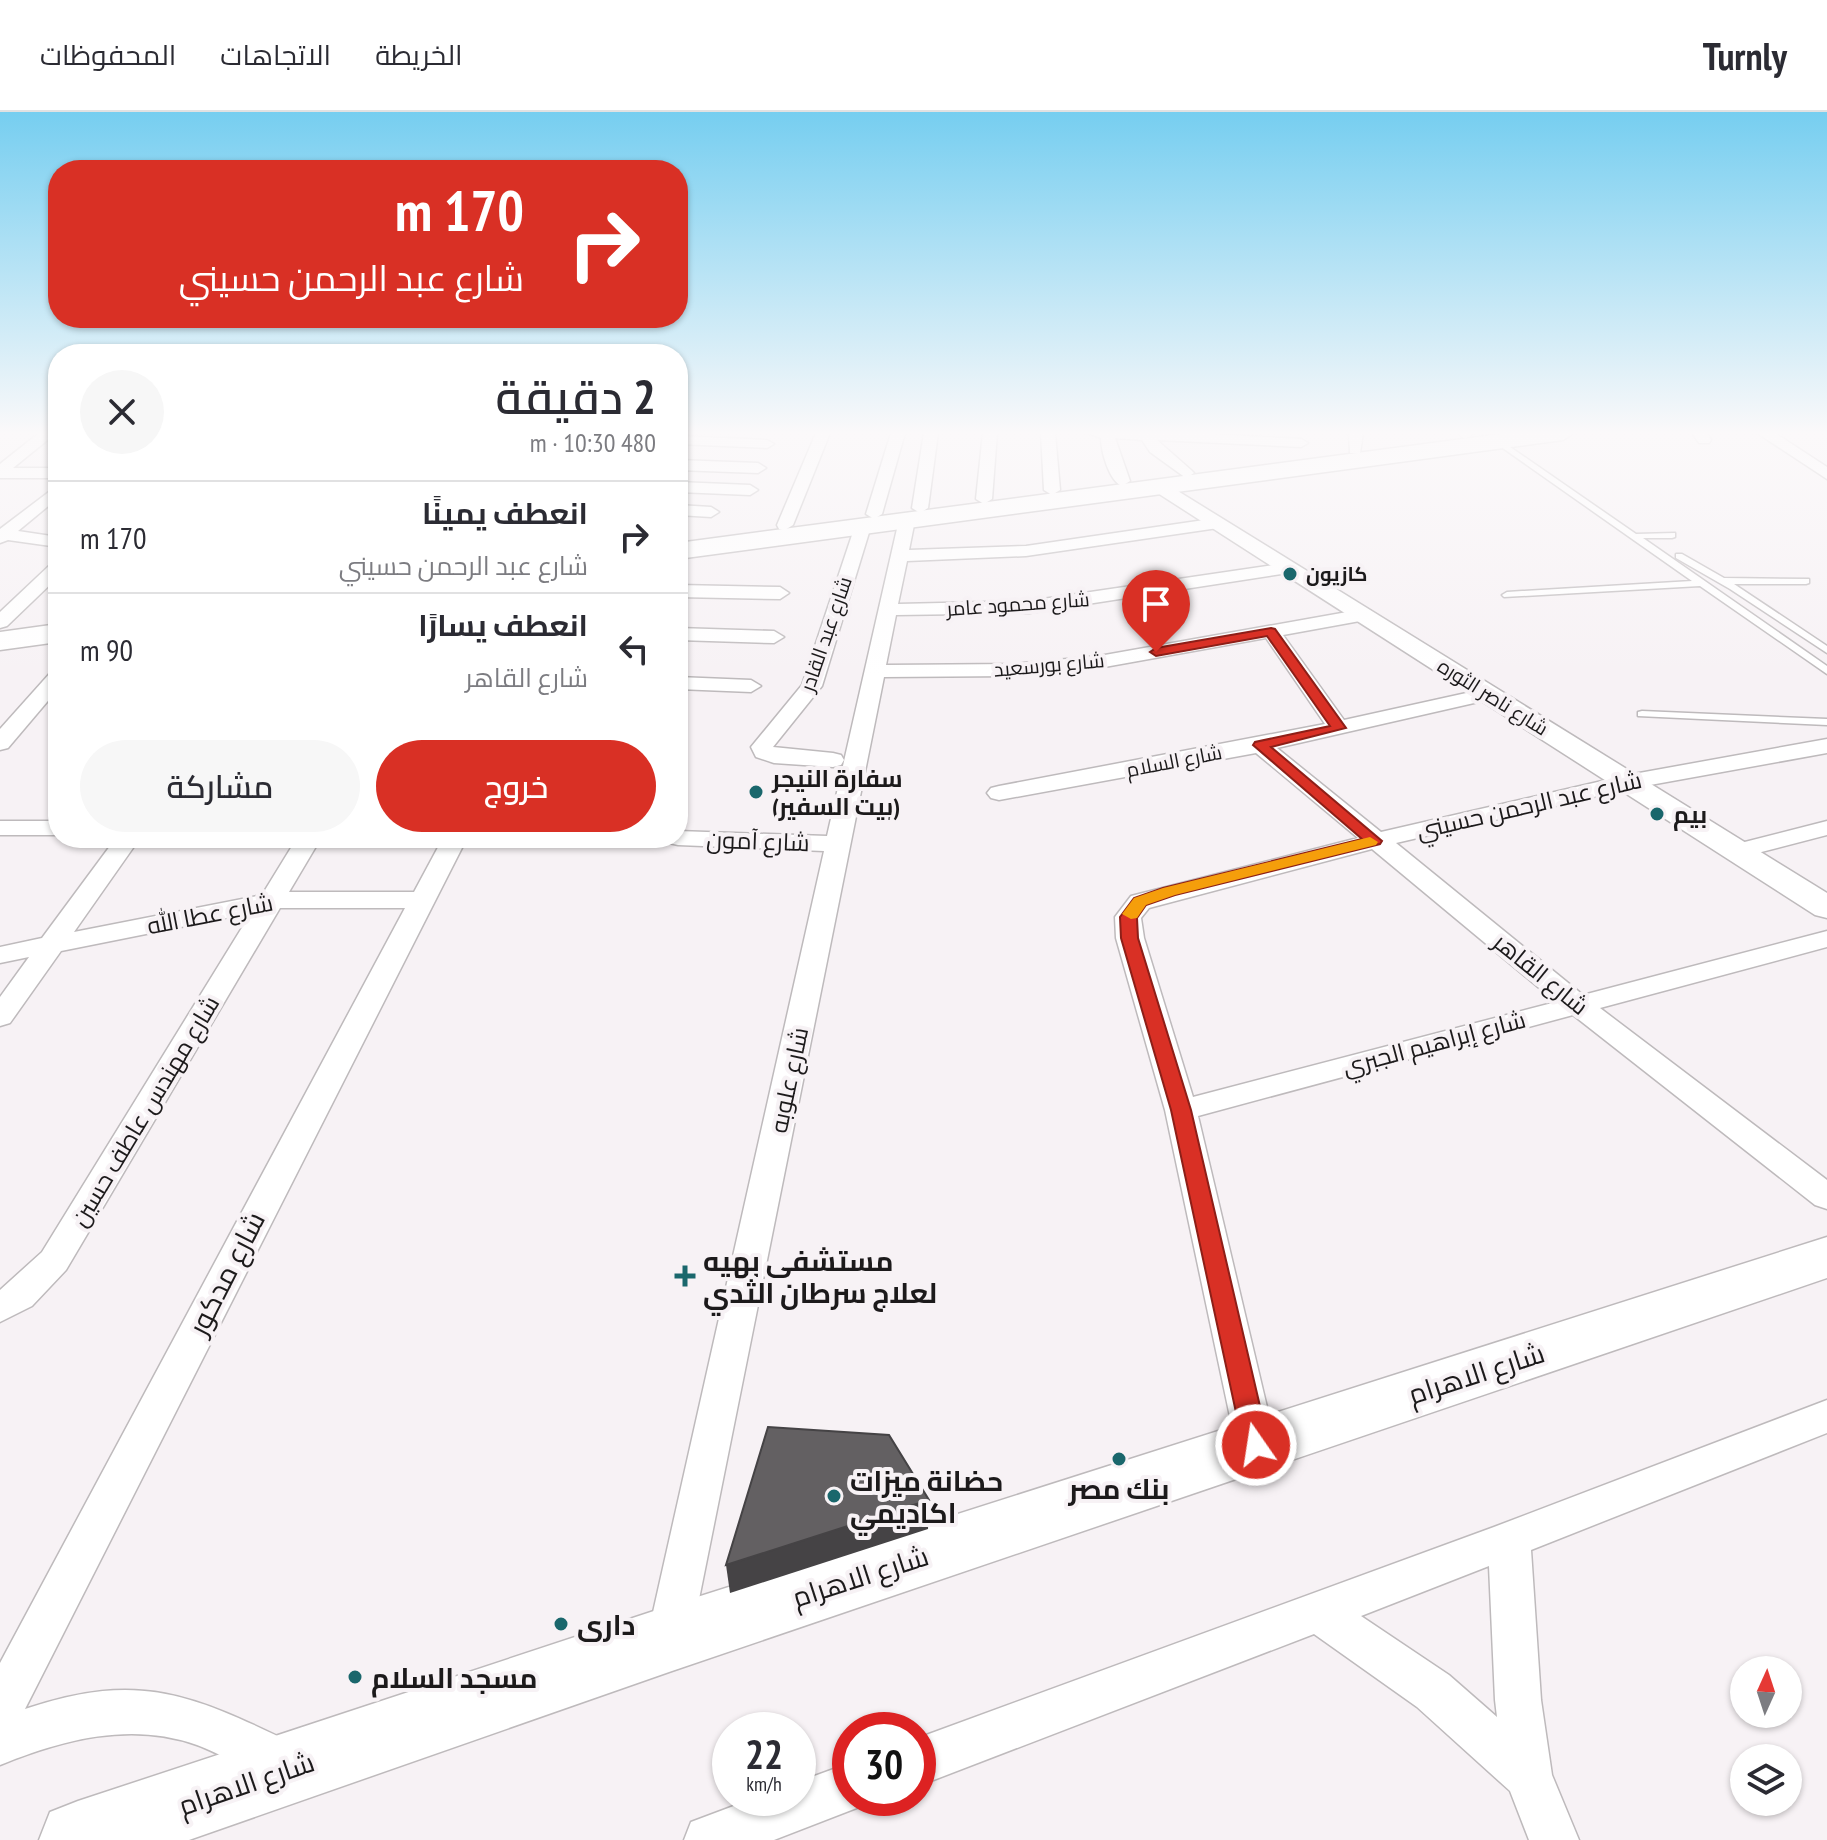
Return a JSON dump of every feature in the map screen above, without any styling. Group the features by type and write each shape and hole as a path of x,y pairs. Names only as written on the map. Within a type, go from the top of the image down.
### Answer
{"main road":[{"path":"688,549 917,514"},
{"path":"688,538 785,525 868,520"},
{"path":"0,629 48,622"},
{"path":"0,641 48,634"},
{"name":"شارع الاهرام","path":"78,1840 669,1639 1827,1257"}],"street":[{"path":"1,536 29,514"},
{"path":"785,525 790,514"},
{"path":"868,520 870,514"},
{"name":"شارع علوبه","path":"669,1639 888,610 900,556 914,514"},
{"name":"شارع ناصر الثوره","path":"1203,514 1827,908"},
{"name":"شارع عبد القادر","path":"833,760 774,756 764,752 762,747 812,686 868,520"},
{"path":"900,556 1026,551 1218,523"},
{"path":"1,536 48,541"},
{"name":"شارع محمود عامر","path":"888,610 993,610 1041,606 1288,568"},
{"path":"0,622 48,576"},
{"path":"688,591 780,593"},
{"name":"شارع بورسعيد","path":"876,671 1058,666 1364,615"},
{"path":"1271,632 1339,728"},
{"path":"688,634 774,637"},
{"path":"688,683 751,686"},
{"path":"0,743 48,688"},
{"name":"شارع السلام","path":"999,793 1260,745 1489,694"},
{"name":"شارع القاهر","path":"1260,745 1578,1005 1827,1197"},
{"name":"شارع عبد الرحمن حسيني","path":"1181,1110 1130,938 1128,917 1140,902 1374,841 1628,782 1827,746"},
{"path":"0,828 48,828"},
{"path":"1738,851 1827,828"},
{"name":"شارع آمون","path":"688,838 839,844"},
{"path":"0,1017 121,848"},
{"name":"شارع مهندس عاطف حسين","path":"0,1308 19,1296 54,1261 303,848"},
{"name":"شارع مدكور","path":"0,1709 450,848"},
{"name":"شارع عطا الله","path":"0,955 274,900 422,900"},
{"name":"شارع إبراهيم الجبري","path":"1181,1110 1827,939"},
{"path":"1181,1110 1256,1445"},
{"path":"936,1755 1509,1540 1827,1416"},
{"path":"1509,1540 1518,1700 1528,1775 1554,1840"},
{"path":"1319,1612 1433,1691 1528,1775"},
{"path":"0,1742 57,1721 96,1713 133,1711 167,1714 198,1723 291,1768"},
{"path":"709,1840 832,1794"}],"lane":[{"path":"1606,514 1728,584 1827,650"},
{"path":"1613,514 1827,671"},
{"path":"1641,536 1672,535"},
{"path":"1507,595 1806,581"},
{"path":"1642,714 1827,722"}],"building":[{"name":"حضانة ميزات اكاديمي","path":"768,1427 889,1435 929,1500 726,1565"}],"slow traffic":[{"path":"1131,914 1140,902 1169,892 1370,842"}],"place":[{"name":"كازيون","path":"1290,574"},
{"name":"سفارة النيجر (بيت السفير)","path":"756,792"},
{"name":"بيم","path":"1657,814"},
{"name":"مستشفى بهيه لعلاج سرطان الثدي","path":"685,1276"},
{"name":"بنك مصر","path":"1119,1459"},
{"name":"حضانة ميزات اكاديمي","path":"834,1496"},
{"name":"دارى","path":"561,1624"},
{"name":"مسجد السلام","path":"355,1677"}],"route":[{"path":"1156,652 1271,632 1339,728 1260,745 1374,841 1169,892 1140,902 1128,917 1130,938 1181,1110 1256,1445"}]}
